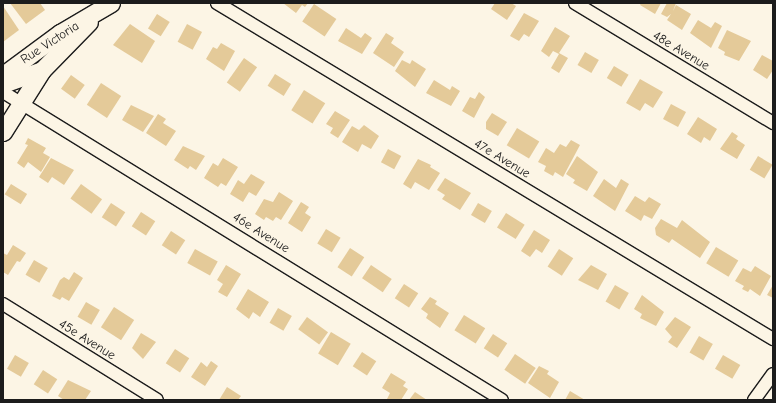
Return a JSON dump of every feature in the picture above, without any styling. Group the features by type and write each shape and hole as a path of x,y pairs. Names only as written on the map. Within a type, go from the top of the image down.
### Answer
{"main road":[{"name":"Rue Victoria","path":"3,75 60,34 98,13 111,3"},
{"name":"Rue Victoria","path":"3,84 42,70 70,45 98,13"},
{"path":"3,132 42,70"}],"street":[{"name":"47e Avenue","path":"217,3 773,339"},
{"name":"48e Avenue","path":"575,3 773,123"},
{"name":"46e Avenue","path":"3,92 22,102 502,400"},
{"name":"45e Avenue","path":"3,304 157,400"},
{"path":"754,400 773,374"}],"building":[{"path":"10,3 40,3 45,10 26,24"},
{"path":"283,3 308,3 305,7 302,5 296,13"},
{"path":"495,3 511,3 516,6 507,20 491,9"},
{"path":"641,3 661,3 655,14 640,5"},
{"path":"667,3 676,3 673,11 676,5 691,14 682,30 667,20 671,14 667,17 661,14"},
{"path":"314,4 336,19 325,37 302,21"},
{"path":"3,6 19,30 3,42"},
{"path":"524,13 539,21 529,37 524,34 519,41 510,36"},
{"path":"157,14 170,22 161,36 148,28"},
{"path":"698,20 711,28 715,22 722,26 711,48 690,33"},
{"path":"130,24 155,41 142,63 113,45"},
{"path":"187,24 202,32 193,50 178,42"},
{"path":"555,27 570,36 559,53 568,58 559,73 551,68 559,54 553,51 549,57 541,51"},
{"path":"346,28 361,38 365,33 372,38 362,54 338,41"},
{"path":"727,30 751,41 739,61 724,55 725,52 718,48"},
{"path":"386,33 394,38 391,43 404,52 394,67 373,53"},
{"path":"221,43 235,51 224,71 206,59 213,47 217,49"},
{"path":"585,52 599,60 591,73 578,65"},
{"path":"762,55 773,61 773,70 767,79 753,70"},
{"path":"244,58 257,67 240,92 227,83"},
{"path":"402,60 410,64 412,60 426,69 415,87 395,71"},
{"path":"614,66 629,75 621,87 607,78"},
{"path":"275,74 291,84 284,96 268,86"},
{"path":"71,75 85,85 75,99 61,89"},
{"path":"640,79 663,92 653,108 645,103 640,111 626,103"},
{"path":"434,80 450,90 452,86 460,91 451,106 426,93"},
{"path":"101,83 121,96 107,118 87,105"},
{"path":"304,90 325,103 312,124 291,110"},
{"path":"479,92 485,97 474,118 462,111 470,97 475,99"},
{"path":"671,104 686,112 678,127 663,119"},
{"path":"131,105 154,116 143,132 122,120"},
{"path":"335,111 350,120 338,138 330,133 333,128 326,124"},
{"path":"492,113 507,122 498,136 486,129 486,122"},
{"path":"158,114 166,119 163,123 176,131 166,146 146,133"},
{"path":"698,117 717,129 710,141 704,137 701,143 687,134"},
{"path":"364,125 379,136 371,149 362,144 358,152 342,142 352,126 359,130"},
{"path":"517,128 539,141 529,159 507,145"},
{"path":"732,132 738,136 736,139 745,145 737,159 720,149"},
{"path":"28,138 46,148 43,153 50,157 41,172 28,162 24,168 17,163 28,145 25,144"},
{"path":"571,140 580,145 563,177 555,172 553,176 544,171 546,166 538,162 546,148 554,153 560,144 566,147"},
{"path":"183,146 205,156 196,170 190,166 188,169 174,160"},
{"path":"388,149 401,156 394,169 381,162"},
{"path":"577,156 598,172 587,191 573,183 575,180 566,174"},
{"path":"758,156 773,165 764,178 750,170"},
{"path":"51,158 74,170 64,185 52,177 48,183 39,177"},
{"path":"223,158 238,167 226,186 221,183 218,187 204,178 213,163 218,166"},
{"path":"418,159 431,165 430,167 440,173 429,190 415,182 411,189 403,184"},
{"path":"251,174 265,182 256,196 249,192 243,202 230,194 238,180 244,184"},
{"path":"445,178 471,193 460,210 442,199 445,195 437,190"},
{"path":"604,179 616,188 621,179 629,184 615,211 593,196"},
{"path":"11,184 27,194 21,204 5,194"},
{"path":"81,184 102,199 91,214 70,199"},
{"path":"279,192 293,201 281,220 276,217 273,221 266,217 264,220 255,214 264,199 273,202"},
{"path":"635,196 645,202 649,197 661,204 652,219 644,215 641,221 625,211"},
{"path":"301,202 309,207 305,213 311,217 302,232 288,223"},
{"path":"111,203 125,212 116,227 102,217"},
{"path":"478,203 492,211 485,223 471,215"},
{"path":"141,212 155,221 146,236 132,226"},
{"path":"506,213 525,225 516,239 497,227"},
{"path":"661,219 677,228 682,220 710,242 700,258 672,239 669,243 656,235 655,228"},
{"path":"326,229 341,238 332,252 317,244"},
{"path":"534,230 550,240 542,253 536,249 530,257 521,251"},
{"path":"171,231 185,240 176,255 162,245"},
{"path":"13,245 26,253 20,262 17,261 8,275 3,272 3,253 7,255"},
{"path":"716,247 738,260 729,277 706,263"},
{"path":"350,248 364,257 352,277 337,267"},
{"path":"195,249 218,262 210,276 187,263"},
{"path":"559,249 573,258 562,276 548,267"},
{"path":"34,260 48,268 39,283 26,275"},
{"path":"226,265 241,274 227,297 218,292 223,284 217,280"},
{"path":"371,265 392,279 383,292 362,278"},
{"path":"591,265 607,274 598,290 578,280"},
{"path":"755,266 771,276 760,296 750,289 748,292 742,289 744,286 735,281 743,268 751,272"},
{"path":"74,272 83,278 69,301 62,297 60,300 52,296 60,280 64,277 69,280"},
{"path":"404,284 418,293 409,308 395,298"},
{"path":"615,285 629,293 619,309 606,301"},
{"path":"773,285 773,298 767,295"},
{"path":"248,289 269,302 260,317 253,312 249,319 236,309"},
{"path":"642,295 664,312 656,326 640,318 642,314 634,309"},
{"path":"430,297 437,301 435,304 449,313 440,328 426,318 428,314 421,309"},
{"path":"86,302 100,310 91,325 78,317"},
{"path":"114,307 134,320 121,340 101,327"},
{"path":"278,308 292,316 283,331 270,323"},
{"path":"464,315 485,328 476,344 454,330"},
{"path":"307,317 328,332 319,344 298,329"},
{"path":"675,317 691,327 677,348 668,342 672,337 665,329"},
{"path":"331,332 351,344 338,365 318,353"},
{"path":"141,333 156,342 143,359 132,348"},
{"path":"493,334 507,343 498,358 484,348"},
{"path":"699,336 713,344 703,360 690,352"},
{"path":"175,349 189,358 180,373 166,363"},
{"path":"362,352 376,361 367,376 353,366"},
{"path":"515,354 536,368 525,384 504,370"},
{"path":"15,355 29,363 21,377 7,369"},
{"path":"723,355 740,365 732,379 715,369"},
{"path":"211,361 218,366 205,386 191,377 201,362 207,367"},
{"path":"539,366 549,371 547,374 559,382 550,398 528,383"},
{"path":"43,370 57,379 48,394 34,384"},
{"path":"391,373 406,382 403,386 408,389 401,400 387,399 390,393 382,388"},
{"path":"68,380 91,391 85,400 64,400 58,396"},
{"path":"227,387 241,396 238,400 219,400"},
{"path":"570,391 585,400 565,400"},
{"path":"415,392 427,400 409,400"}]}
